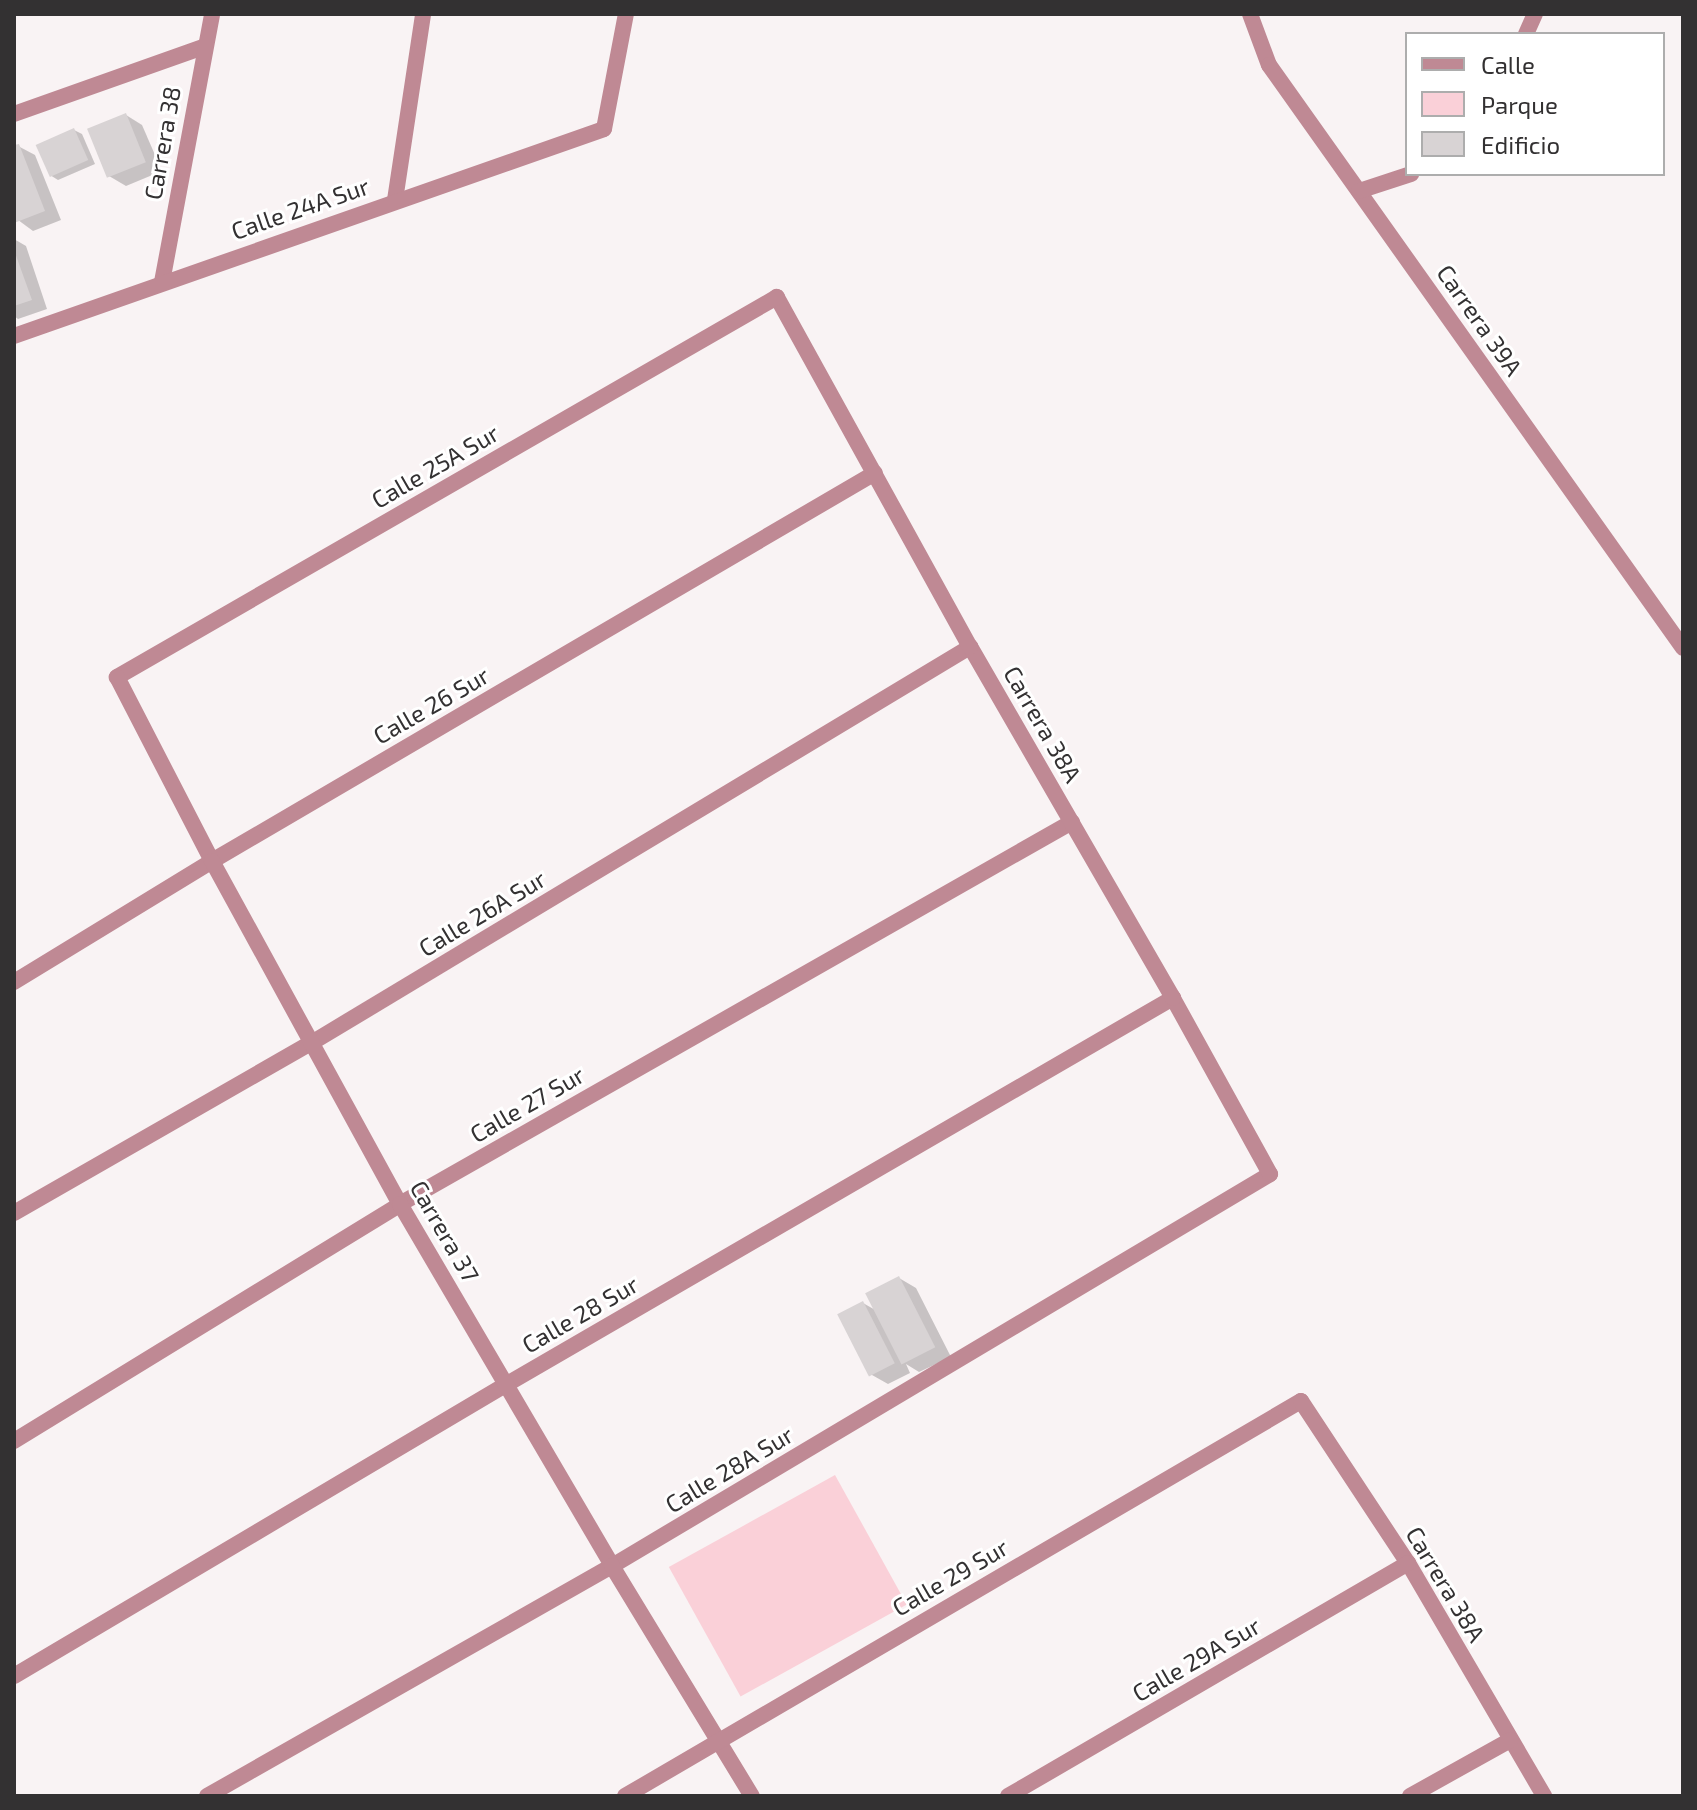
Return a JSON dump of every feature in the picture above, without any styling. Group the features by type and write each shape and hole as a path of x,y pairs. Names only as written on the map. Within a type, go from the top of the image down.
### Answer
{"street":[{"name":"Carrera 38","path":"162,282 203,47 212,14"},
{"path":"395,200 423,14"},
{"name":"Calle 24A Sur","path":"14,336 604,129 626,14"},
{"name":"Carrera 39A","path":"1250,14 1269,65 1683,648"},
{"path":"14,114 203,47"},
{"path":"1359,191 1405,176"},
{"name":"Carrera 38A","path":"777,297 970,647 1173,998 1270,1174"},
{"name":"Calle 25A Sur","path":"117,677 777,297"},
{"name":"Calle 26 Sur","path":"14,982 212,861 875,473"},
{"name":"Calle 26A Sur","path":"14,1213 313,1042 970,647"},
{"name":"Carrera 37","path":"117,677 212,861 400,1204 612,1566 752,1796"},
{"name":"Calle 27 Sur","path":"14,1441 400,1204 1072,822"},
{"name":"Calle 28 Sur","path":"14,1676 507,1384 1173,998"},
{"name":"Calle 28A Sur","path":"207,1796 612,1566 1270,1174"},
{"name":"Carrera 38A","path":"1301,1401 1408,1563 1544,1796"},
{"name":"Calle 29 Sur","path":"625,1796 1301,1401"},
{"name":"Calle 29A Sur","path":"1008,1796 1408,1563"},
{"path":"1410,1796 1510,1740"}],"green space":[{"path":"835,1475 907,1604 741,1697 669,1567"}],"building":[{"path":"126,113 146,162 107,178 87,129"},
{"path":"74,128 88,160 50,177 36,145"},
{"path":"19,144 45,211 14,223 14,145"},
{"path":"14,250 32,300 14,306"},
{"path":"899,1276 935,1347 901,1365 865,1293"},
{"path":"863,1301 895,1363 869,1377 837,1314"}]}
